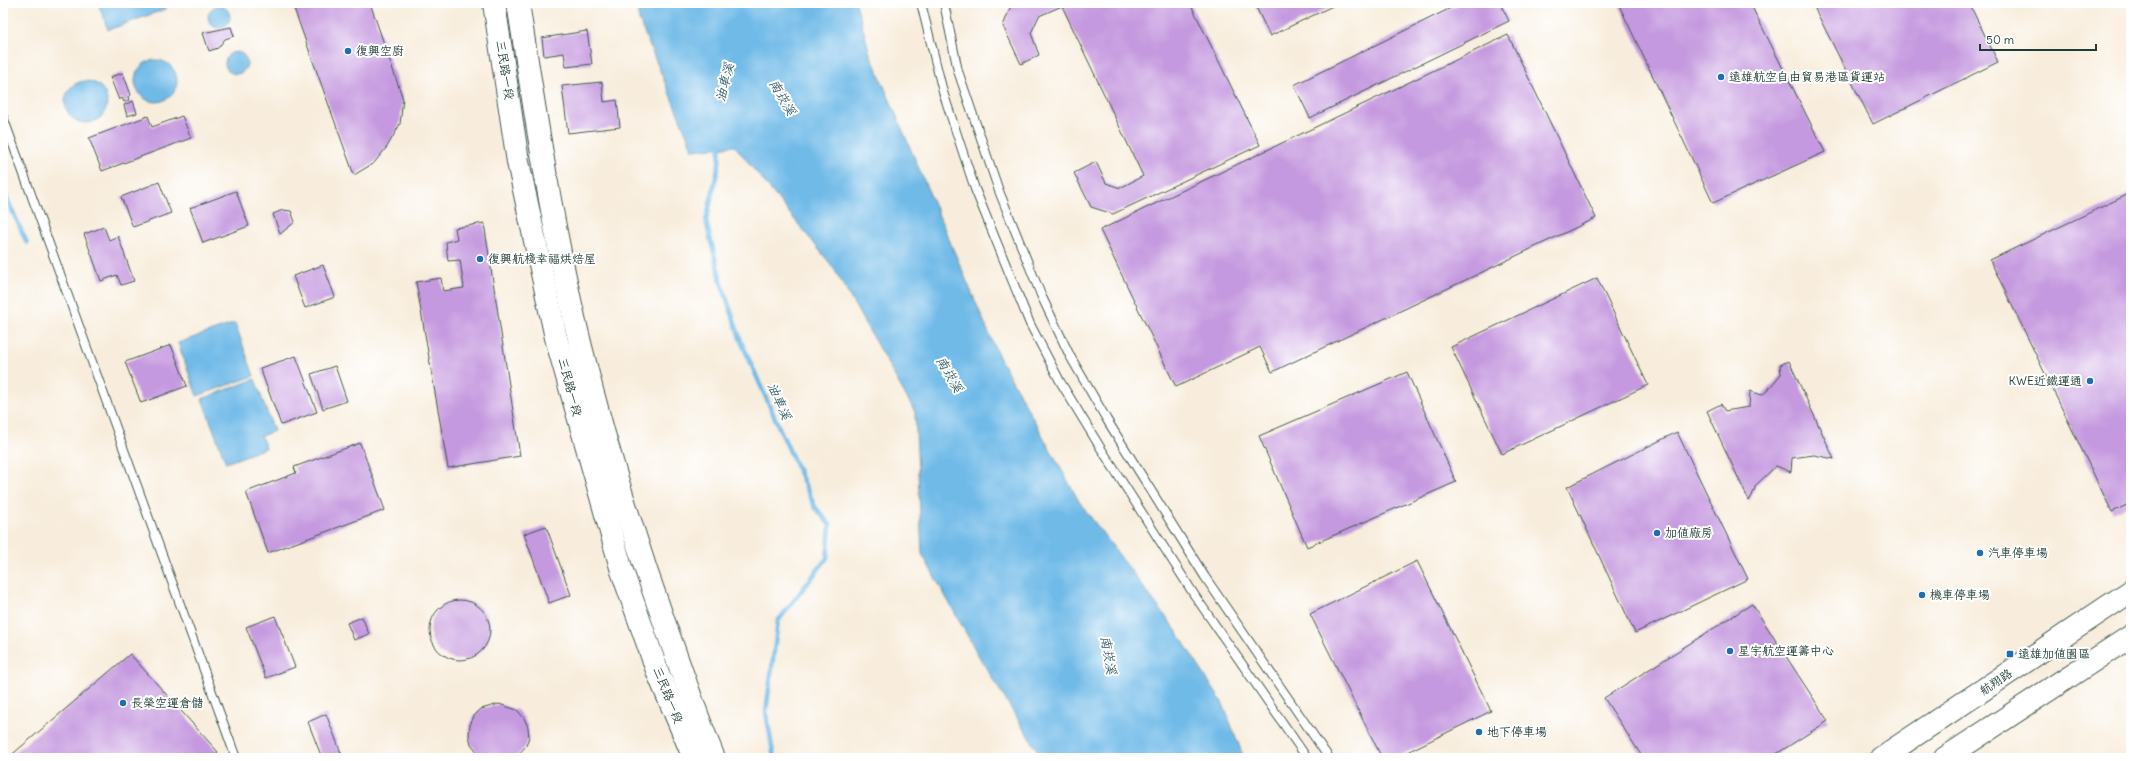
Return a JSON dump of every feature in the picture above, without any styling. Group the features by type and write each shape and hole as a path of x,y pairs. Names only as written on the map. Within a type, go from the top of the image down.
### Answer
{"main road":[{"name":"三民路一段","path":"494,3 518,162 556,338 622,572 658,673 694,758"},
{"name":"三民路一段","path":"518,3 542,160 581,346 608,452 654,596 703,732 714,758"},
{"name":"航翔路","path":"1881,758 2131,591"},
{"path":"1945,758 2131,636"}],"lane":[{"path":"921,3 944,92 975,189 1030,324 1061,383 1104,454 1195,596 1307,758"},
{"path":"944,3 958,70 998,191 1041,295 1070,356 1107,420 1205,577 1329,758"},
{"path":"3,117 236,758"}],"water":[{"path":"98,3 164,3 166,9 108,30"},
{"name":"南崁溪","path":"636,3 856,3 869,51 999,357 1080,503 1175,629 1223,704 1244,758 1042,758 981,660 922,554 915,412 833,267 735,146 693,150 639,20"},
{"path":"219,6 227,9 230,17 227,25 219,28 211,25 208,17 211,9"},
{"path":"236,52 244,55 247,63 244,71 236,74 228,71 225,63 228,55"},
{"path":"152,60 160,60 168,63 174,69 177,81 174,93 168,99 160,102 152,102 144,99 138,93 135,85 135,77 138,69 144,63"},
{"path":"82,81 90,81 98,84 104,90 107,102 104,114 98,120 90,123 82,123 74,120 68,114 65,106 65,98 68,90 74,84"},
{"path":"235,323 254,376 197,396 178,343"},
{"path":"255,379 274,431 261,436 266,448 226,463 202,399"}],"building":[{"name":"復興空廚","path":"292,3 370,3 403,99 400,124 387,147 374,163 354,175"},
{"path":"1012,3 1190,3 1260,145 1113,214 1091,207 1074,173 1096,162 1106,183 1120,188 1143,176 1062,6 1039,16 1031,33 1039,55 1021,64 1003,26"},
{"path":"1254,3 1339,3 1270,36"},
{"path":"1461,3 1500,3 1509,21 1310,118 1294,85"},
{"name":"遠雄航空自由貿易港區貨運站","path":"1618,3 1750,3 1825,152 1713,203"},
{"path":"1812,3 1969,3 1998,62 1873,124"},
{"path":"231,27 234,36 225,39 218,48 209,51 203,33"},
{"path":"587,31 592,64 566,67 564,53 544,56 542,38"},
{"path":"1508,35 1596,218 1272,372 1260,347 1176,387 1100,230"},
{"path":"123,73 131,95 128,97 129,100 124,102 122,98 119,100 110,77"},
{"path":"602,82 604,102 617,100 620,127 568,133 562,86"},
{"path":"133,101 137,113 127,116 124,105"},
{"path":"148,116 152,127 182,116 191,138 102,171 89,138"},
{"path":"159,182 171,213 133,227 121,197"},
{"path":"236,191 249,226 203,243 190,208"},
{"name":"KWE近鐵運通","path":"2131,193 2131,503 2112,512 1990,260"},
{"path":"283,210 291,211 295,222 280,234 273,214"},
{"path":"484,223 520,456 448,468 416,282 441,278 443,291 464,288 460,260 448,261 446,242 457,239 455,228"},
{"path":"104,227 109,240 118,236 134,281 121,285 117,275 101,281 84,234"},
{"path":"323,265 335,297 305,308 293,276"},
{"path":"1597,278 1648,385 1502,454 1451,347"},
{"path":"171,345 187,386 141,403 125,362"},
{"path":"296,356 317,412 281,425 260,368"},
{"path":"1789,361 1834,459 1814,455 1792,458 1791,472 1776,466 1756,485 1749,501 1707,411 1721,404 1725,411 1749,407 1750,391 1762,395 1781,374 1780,365"},
{"path":"335,366 347,401 323,409 311,374"},
{"path":"1407,372 1456,482 1307,547 1259,436"},
{"name":"加值廠房","path":"1677,432 1748,579 1635,633 1567,487"},
{"path":"360,443 385,510 268,553 246,492 296,473 294,467"},
{"path":"546,526 571,595 549,603 524,534"},
{"path":"1417,561 1491,711 1395,758 1382,758 1310,614"},
{"path":"460,600 476,605 481,609 485,614 490,630 485,646 481,651 476,655 460,660 444,655 439,651 435,646 430,630 435,614 439,609 444,605"},
{"name":"星宇航空運籌中心","path":"1752,604 1828,721 1770,758 1643,758 1604,698"},
{"path":"275,616 295,667 266,678 246,627"},
{"path":"362,617 369,634 354,640 347,623"},
{"name":"長榮空運倉儲","path":"130,654 218,752 211,758 8,758"},
{"path":"499,704 517,710 524,718 528,727 529,737 526,746 515,758 482,758 471,744 469,735 470,725 474,716 481,709"},
{"path":"326,714 343,758 322,758 308,722"}],"waterway":[{"name":"油車溪","path":"720,142 719,164 706,221 721,282 741,341 781,432 815,507 830,525 827,558 778,621 766,712 774,758"},
{"path":"3,190 27,243"}],"place":[{"name":"復興空廚","path":"348,51"},
{"name":"遠雄航空自由貿易港區貨運站","path":"1721,77"},
{"name":"復興航棧幸福烘焙屋","path":"480,259"},
{"name":"KWE近鐵運通","path":"2090,381"},
{"name":"加值廠房","path":"1657,533"},
{"name":"汽車停車場","path":"1980,553"},
{"name":"機車停車場","path":"1922,595"},
{"name":"星宇航空運籌中心","path":"1730,651"},
{"name":"遠雄加值園區","path":"2010,654"},
{"name":"長榮空運倉儲","path":"123,703"},
{"name":"地下停車場","path":"1479,732"}]}
